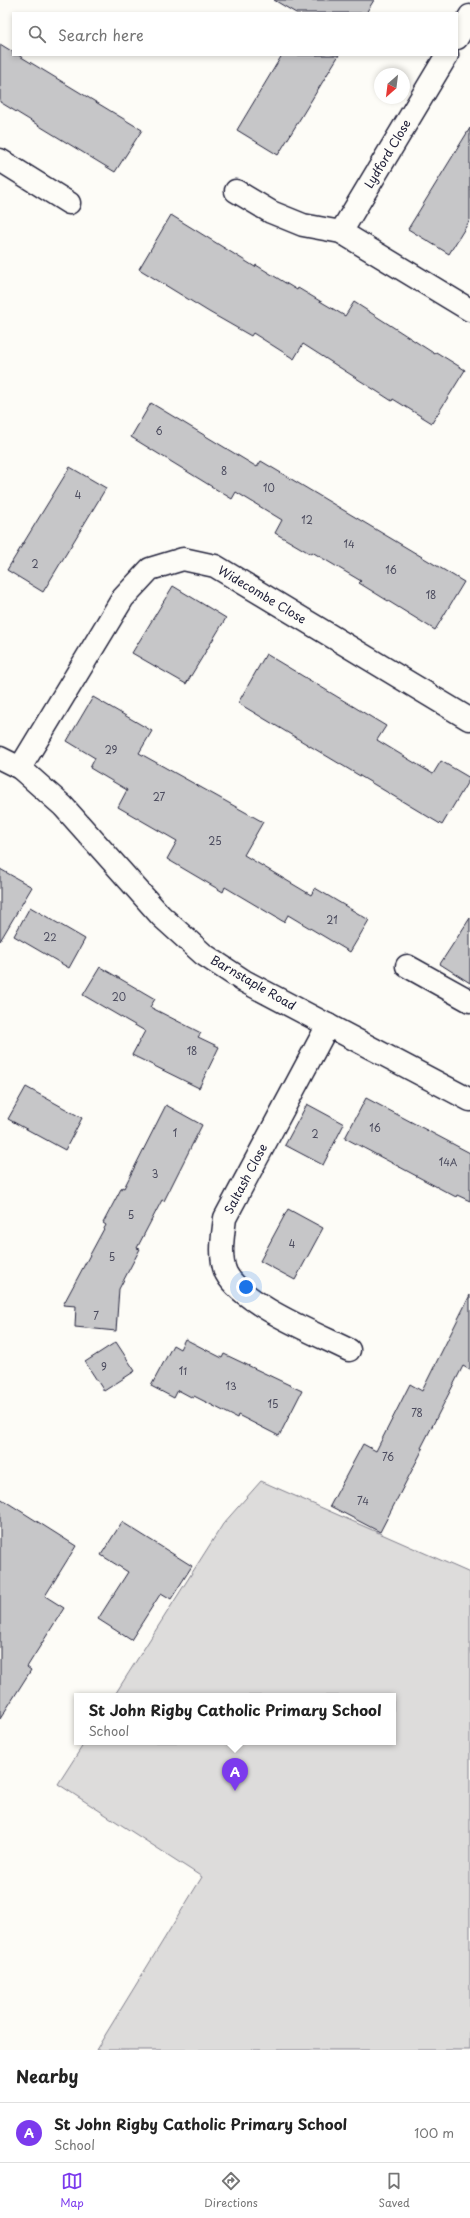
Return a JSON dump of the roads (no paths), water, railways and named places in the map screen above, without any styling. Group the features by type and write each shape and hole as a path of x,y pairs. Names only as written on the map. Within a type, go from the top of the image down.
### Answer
{"street":[{"path":"458,36 470,16"},
{"name":"Lydford Close","path":"341,232 446,56"},
{"path":"0,160 69,203"},
{"path":"236,191 271,212 304,225 341,232 470,310"},
{"name":"Widecombe Close","path":"20,768 123,598 150,569 183,559 216,566 469,719"},
{"name":"Barnstaple Road","path":"0,758 20,768 64,806 161,916 203,954 244,981 470,1100"},
{"path":"407,966 470,1001"},
{"name":"Saltash Close","path":"328,1025 225,1218 222,1248 226,1272 238,1288 261,1305 349,1350"}],"place":[{"name":"St John Rigby Catholic Primary School","path":"235,1791"}]}
